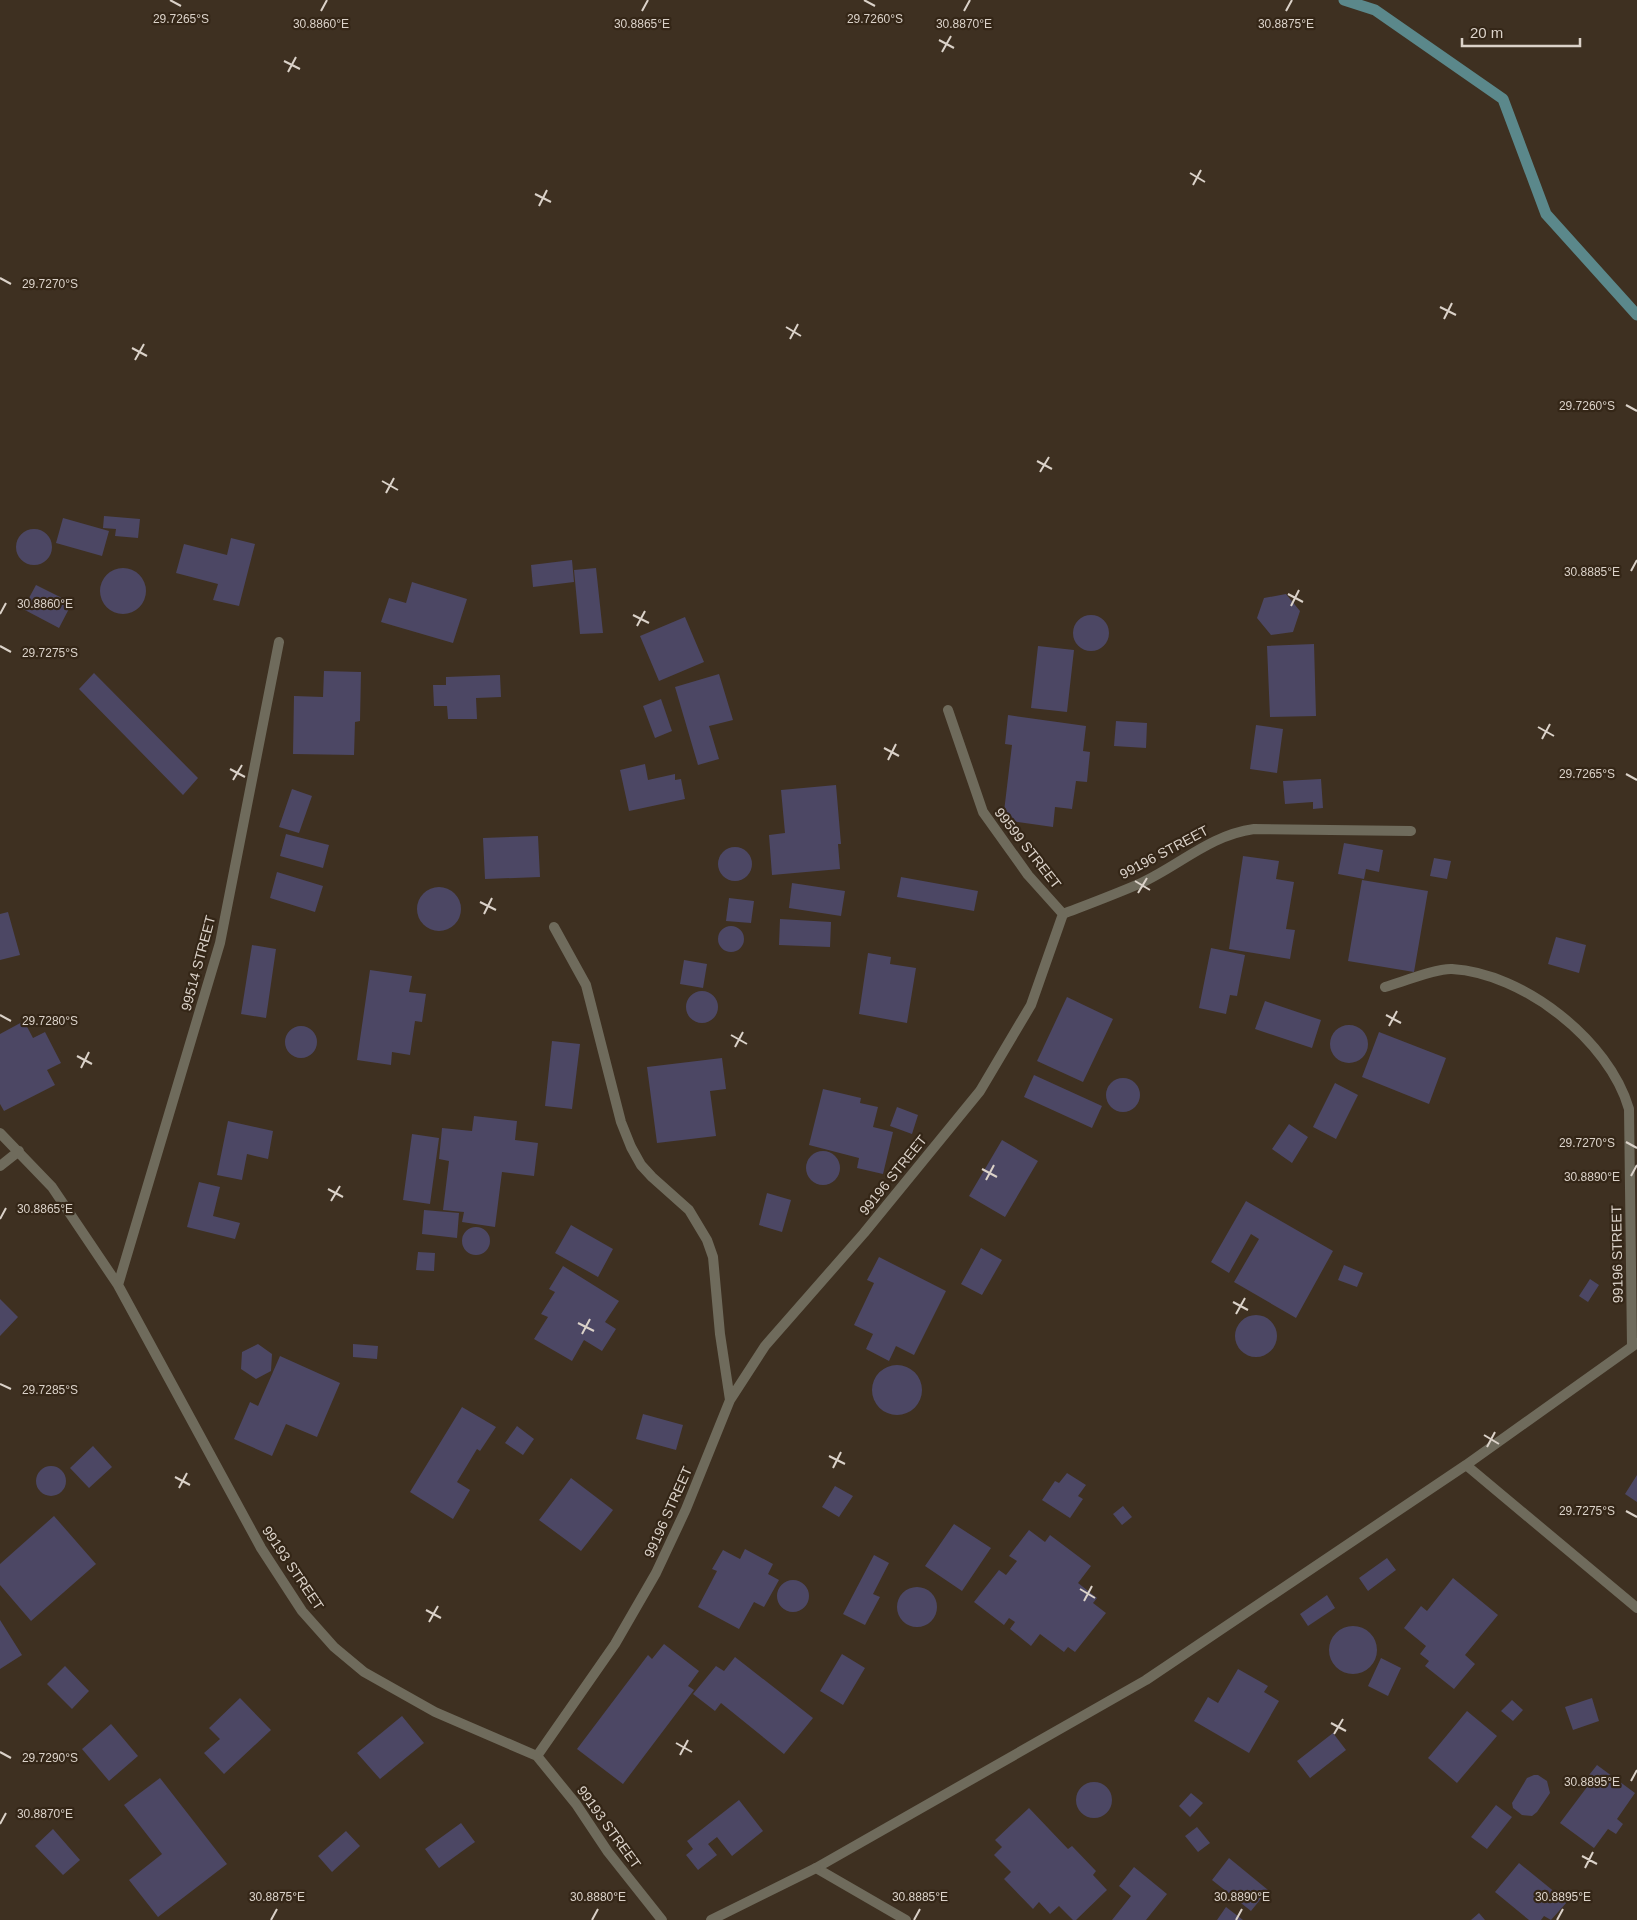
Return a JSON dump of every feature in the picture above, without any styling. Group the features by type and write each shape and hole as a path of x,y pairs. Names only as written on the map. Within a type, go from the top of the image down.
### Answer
{"street":[{"name":"99514 STREET","path":"118,1285 220,943 279,642"},
{"name":"99599 STREET","path":"948,710 983,812 1028,875 1063,914"},
{"name":"99196 STREET","path":"537,1756 615,1644 656,1572 686,1509 730,1400 765,1346 864,1233 980,1091 1031,1005 1063,914 1142,882 1220,837 1238,831 1254,829 1412,831"},
{"path":"554,927 586,985 621,1122 631,1147 641,1165 652,1178 690,1210 707,1240 713,1257 720,1334 730,1400"},
{"name":"99196 STREET","path":"1385,986 1449,969 1483,973 1512,984 1535,997 1604,1057 1624,1091 1629,1108 1634,1344"},
{"name":"99193 STREET","path":"0,1133 52,1187 118,1285 261,1548 302,1611 334,1647 364,1672 401,1695 475,1730 537,1756 576,1804 608,1852 662,1920"},
{"path":"0,1166 19,1151"},
{"path":"711,1920 816,1868 1146,1680 1466,1464 1634,1344"},
{"path":"1466,1464 1637,1608"},
{"path":"816,1868 906,1920"}],"building":[{"path":"104,516 140,519 138,538 115,536 116,529 103,528"},
{"path":"63,518 109,531 102,556 56,543"},
{"path":"34,529 41,530 47,534 51,540 51,554 47,560 41,564 34,565 27,564 21,560 17,554 16,547 17,540 21,534 27,530"},
{"path":"231,538 255,544 239,606 213,600 218,584 176,573 184,544 227,555"},
{"path":"572,560 574,582 533,587 531,565"},
{"path":"118,568 128,568 142,578 146,591 142,604 136,610 128,614 118,614 104,604 100,596 100,586 110,572"},
{"path":"596,568 603,633 580,634 574,570"},
{"path":"412,582 467,599 453,643 381,622 389,598 406,603"},
{"path":"36,585 72,603 59,628 23,609"},
{"path":"1286,594 1300,611 1293,632 1271,635 1257,618 1264,598"},
{"path":"1091,615 1104,620 1109,633 1104,646 1091,651 1078,646 1073,633 1078,620"},
{"path":"685,617 704,662 659,681 640,636"},
{"path":"1314,644 1316,716 1270,717 1267,646"},
{"path":"1038,646 1074,650 1067,712 1031,708"},
{"path":"324,671 361,672 360,721 355,722 354,755 293,754 294,696 323,697"},
{"path":"94,673 198,778 183,795 79,689"},
{"path":"719,674 733,720 709,726 719,759 698,765 675,687"},
{"path":"500,675 501,697 476,698 477,719 448,719 447,706 434,706 433,685 446,685 446,677"},
{"path":"661,699 672,731 655,738 643,706"},
{"path":"1008,715 1086,726 1083,751 1090,752 1087,782 1076,781 1072,809 1055,807 1053,827 1003,820 1012,745 1005,744"},
{"path":"1116,721 1147,723 1146,748 1114,746"},
{"path":"1256,725 1283,729 1277,773 1250,769"},
{"path":"645,764 648,780 675,774 675,780 681,779 685,799 629,811 620,770"},
{"path":"1321,779 1323,808 1313,809 1313,802 1285,804 1283,781"},
{"path":"836,785 841,844 838,844 840,869 772,875 769,835 785,833 781,790"},
{"path":"292,789 312,796 299,833 279,827"},
{"path":"286,834 329,845 323,868 280,856"},
{"path":"538,836 540,877 485,879 483,838"},
{"path":"1344,843 1383,850 1379,872 1366,869 1364,879 1338,874"},
{"path":"735,847 742,848 747,852 751,857 751,871 747,876 742,880 735,881 728,880 723,876 719,871 718,864 719,857 723,852 728,848"},
{"path":"1243,856 1279,861 1276,879 1294,882 1286,929 1295,930 1290,959 1229,949"},
{"path":"1434,858 1451,861 1447,879 1430,876"},
{"path":"277,872 323,886 315,912 270,898"},
{"path":"901,877 978,891 974,911 897,897"},
{"path":"1362,880 1428,891 1414,972 1348,961"},
{"path":"792,883 845,891 841,916 789,908"},
{"path":"439,887 451,891 457,897 461,909 457,921 451,927 439,931 427,927 421,921 417,909 421,897 427,891"},
{"path":"729,898 754,901 751,923 726,921"},
{"path":"8,912 20,955 0,960 0,914"},
{"path":"780,919 831,922 830,947 779,945"},
{"path":"731,926 740,930 744,939 740,948 731,952 722,948 718,939 722,930"},
{"path":"1556,937 1586,945 1579,973 1548,964"},
{"path":"252,945 276,949 266,1018 241,1014"},
{"path":"1211,948 1245,955 1237,996 1230,995 1226,1014 1199,1008"},
{"path":"868,953 891,957 890,964 916,968 907,1023 859,1014"},
{"path":"684,960 707,964 703,988 680,984"},
{"path":"370,970 412,976 409,992 426,994 422,1022 415,1021 410,1055 392,1052 391,1065 357,1060"},
{"path":"702,991 714,995 718,1007 714,1019 702,1023 690,1019 686,1007 690,995"},
{"path":"1067,997 1113,1019 1083,1082 1037,1061"},
{"path":"1265,1001 1321,1020 1312,1048 1255,1029"},
{"path":"24,1021 33,1038 45,1032 61,1063 47,1070 55,1085 4,1111 0,1104 0,1034"},
{"path":"1349,1025 1362,1031 1368,1044 1362,1057 1349,1063 1336,1057 1330,1044 1336,1031"},
{"path":"301,1026 307,1027 312,1031 316,1036 316,1048 312,1053 307,1057 301,1058 295,1057 290,1053 286,1048 285,1042 286,1036 290,1031 295,1027"},
{"path":"1379,1032 1446,1058 1429,1104 1362,1077"},
{"path":"552,1041 580,1044 572,1109 545,1106"},
{"path":"722,1058 726,1089 710,1091 716,1136 657,1143 647,1067"},
{"path":"1034,1075 1102,1106 1092,1128 1024,1097"},
{"path":"1123,1078 1135,1083 1140,1095 1135,1107 1123,1112 1111,1107 1106,1095 1111,1083"},
{"path":"1335,1083 1358,1095 1336,1139 1313,1127"},
{"path":"823,1089 861,1098 860,1103 878,1107 873,1127 893,1132 883,1174 857,1168 859,1158 809,1145"},
{"path":"897,1107 918,1115 912,1134 890,1126"},
{"path":"474,1116 517,1121 515,1140 538,1143 534,1176 502,1172 495,1227 462,1222 464,1212 443,1210 449,1161 439,1159 442,1128 472,1131"},
{"path":"228,1121 273,1131 268,1159 247,1154 242,1180 217,1175"},
{"path":"1289,1124 1308,1137 1292,1163 1272,1149"},
{"path":"412,1134 439,1138 430,1204 403,1200"},
{"path":"1002,1140 1038,1161 1005,1217 969,1196"},
{"path":"823,1151 830,1152 835,1156 839,1161 839,1175 835,1180 830,1184 823,1185 816,1184 811,1180 807,1175 806,1168 807,1161 811,1156 816,1152"},
{"path":"199,1182 220,1187 213,1216 240,1223 235,1239 187,1227"},
{"path":"767,1193 791,1200 782,1232 759,1225"},
{"path":"1246,1201 1333,1251 1296,1318 1234,1282 1259,1239 1251,1234 1229,1273 1211,1262"},
{"path":"424,1210 459,1213 457,1238 422,1234"},
{"path":"571,1225 613,1249 598,1277 555,1253"},
{"path":"476,1227 486,1231 490,1241 486,1251 476,1255 466,1251 462,1241 466,1231"},
{"path":"981,1248 1002,1260 982,1295 961,1284"},
{"path":"418,1252 435,1253 434,1271 416,1270"},
{"path":"879,1257 946,1291 914,1355 896,1346 889,1361 866,1349 873,1334 854,1325 874,1283 867,1280"},
{"path":"1344,1265 1363,1273 1357,1287 1338,1280"},
{"path":"563,1266 619,1301 605,1322 616,1329 602,1351 584,1340 572,1361 534,1339 548,1317 541,1314 555,1292 549,1289"},
{"path":"1590,1279 1599,1285 1588,1302 1579,1296"},
{"path":"0,1299 18,1317 0,1336"},
{"path":"1256,1315 1271,1321 1277,1336 1271,1351 1256,1357 1241,1351 1235,1336 1241,1321"},
{"path":"258,1344 272,1354 271,1371 256,1379 241,1369 242,1352"},
{"path":"353,1344 378,1346 377,1359 353,1357"},
{"path":"280,1356 340,1383 317,1437 286,1424 272,1456 234,1439 250,1402 258,1406"},
{"path":"897,1365 906,1367 917,1376 922,1390 920,1399 911,1410 897,1415 888,1413 877,1404 872,1390 874,1381 883,1370"},
{"path":"462,1407 496,1427 480,1451 477,1449 457,1482 470,1490 453,1519 410,1492"},
{"path":"643,1414 683,1425 676,1450 636,1439"},
{"path":"517,1426 534,1439 523,1455 505,1443"},
{"path":"93,1446 112,1467 89,1488 70,1468"},
{"path":"51,1466 62,1470 66,1481 62,1492 51,1496 40,1492 36,1481 40,1470"},
{"path":"1067,1473 1086,1485 1078,1496 1083,1499 1070,1518 1042,1500 1055,1481 1059,1483"},
{"path":"1637,1475 1637,1502 1625,1494"},
{"path":"571,1478 613,1510 581,1551 539,1520"},
{"path":"835,1486 853,1496 839,1517 822,1507"},
{"path":"1123,1506 1132,1517 1122,1525 1113,1514"},
{"path":"54,1516 96,1564 31,1621 0,1585 0,1564"},
{"path":"954,1524 991,1548 962,1591 925,1566"},
{"path":"1029,1530 1045,1542 1050,1535 1091,1566 1078,1583 1097,1598 1093,1603 1106,1613 1075,1652 1068,1647 1064,1652 1040,1634 1031,1646 1010,1629 1015,1622 1009,1618 1004,1625 974,1602 999,1570 1006,1575 1017,1561 1009,1556"},
{"path":"745,1549 773,1564 768,1574 779,1580 764,1607 754,1602 739,1629 698,1607 717,1571 712,1569 723,1550 740,1559"},
{"path":"874,1555 889,1563 873,1594 880,1597 865,1625 843,1614"},
{"path":"1387,1558 1396,1570 1368,1591 1359,1578"},
{"path":"1453,1578 1498,1615 1465,1655 1475,1664 1454,1689 1425,1666 1429,1661 1420,1654 1426,1646 1404,1628 1421,1606 1427,1611"},
{"path":"793,1580 805,1584 809,1596 805,1608 793,1612 781,1608 777,1596 781,1584"},
{"path":"917,1587 931,1593 937,1607 931,1621 917,1627 903,1621 897,1607 903,1593"},
{"path":"1327,1595 1335,1608 1308,1626 1300,1614"},
{"path":"0,1620 22,1655 0,1669"},
{"path":"1353,1626 1362,1628 1370,1633 1375,1641 1377,1650 1375,1659 1370,1667 1362,1672 1353,1674 1344,1672 1336,1667 1331,1659 1329,1650 1331,1641 1336,1633 1344,1628"},
{"path":"664,1644 699,1671 688,1686 694,1690 623,1784 577,1749 648,1655 652,1659"},
{"path":"842,1654 865,1668 843,1705 820,1691"},
{"path":"735,1657 813,1718 784,1754 721,1703 715,1711 693,1694 716,1666 724,1671"},
{"path":"1381,1658 1401,1668 1388,1696 1368,1686"},
{"path":"65,1666 89,1691 72,1709 47,1684"},
{"path":"1238,1669 1268,1686 1264,1692 1279,1701 1249,1753 1194,1721 1208,1697 1218,1703"},
{"path":"240,1698 271,1730 224,1774 204,1753 220,1739 209,1728"},
{"path":"1592,1698 1599,1721 1573,1730 1565,1707"},
{"path":"1512,1700 1523,1710 1513,1721 1501,1711"},
{"path":"1467,1711 1497,1736 1457,1783 1428,1758"},
{"path":"402,1716 424,1743 380,1779 357,1753"},
{"path":"111,1724 138,1756 109,1781 82,1749"},
{"path":"1333,1733 1346,1750 1310,1778 1297,1761"},
{"path":"1597,1765 1635,1793 1617,1819 1623,1824 1616,1834 1608,1829 1594,1848 1560,1823 1587,1787 1582,1784"},
{"path":"1538,1775 1547,1781 1550,1793 1532,1816 1522,1815 1513,1808 1512,1803 1527,1778"},
{"path":"160,1778 227,1864 158,1917 129,1880 162,1854 124,1805"},
{"path":"1094,1782 1101,1783 1107,1787 1111,1793 1111,1807 1107,1813 1101,1817 1094,1818 1087,1817 1081,1813 1077,1807 1076,1800 1077,1793 1081,1787 1087,1783"},
{"path":"1191,1793 1203,1803 1190,1817 1179,1806"},
{"path":"739,1800 763,1831 732,1856 717,1837 708,1844 717,1855 698,1870 686,1855 693,1849 687,1841"},
{"path":"1496,1805 1512,1817 1487,1849 1471,1837"},
{"path":"1029,1808 1068,1849 1072,1846 1096,1871 1093,1875 1107,1890 1076,1920 1073,1920 1059,1906 1050,1914 1039,1902 1033,1909 1004,1879 1011,1872 994,1855 1002,1847 995,1840"},
{"path":"461,1823 475,1842 439,1868 425,1849"},
{"path":"1197,1827 1210,1843 1198,1852 1185,1836"},
{"path":"53,1829 80,1860 63,1875 35,1846"},
{"path":"346,1831 360,1846 332,1872 318,1856"},
{"path":"1229,1858 1268,1890 1251,1911 1212,1880"},
{"path":"1519,1863 1567,1902 1551,1920 1544,1916 1541,1920 1529,1920 1495,1892"},
{"path":"1134,1867 1167,1894 1146,1920 1112,1920 1131,1896 1119,1886"},
{"path":"1226,1907 1243,1920 1217,1920"},
{"path":"1479,1913 1485,1920 1471,1920"}],"waterway":[{"path":"1344,0 1375,10 1503,99 1546,214 1637,315"}]}
